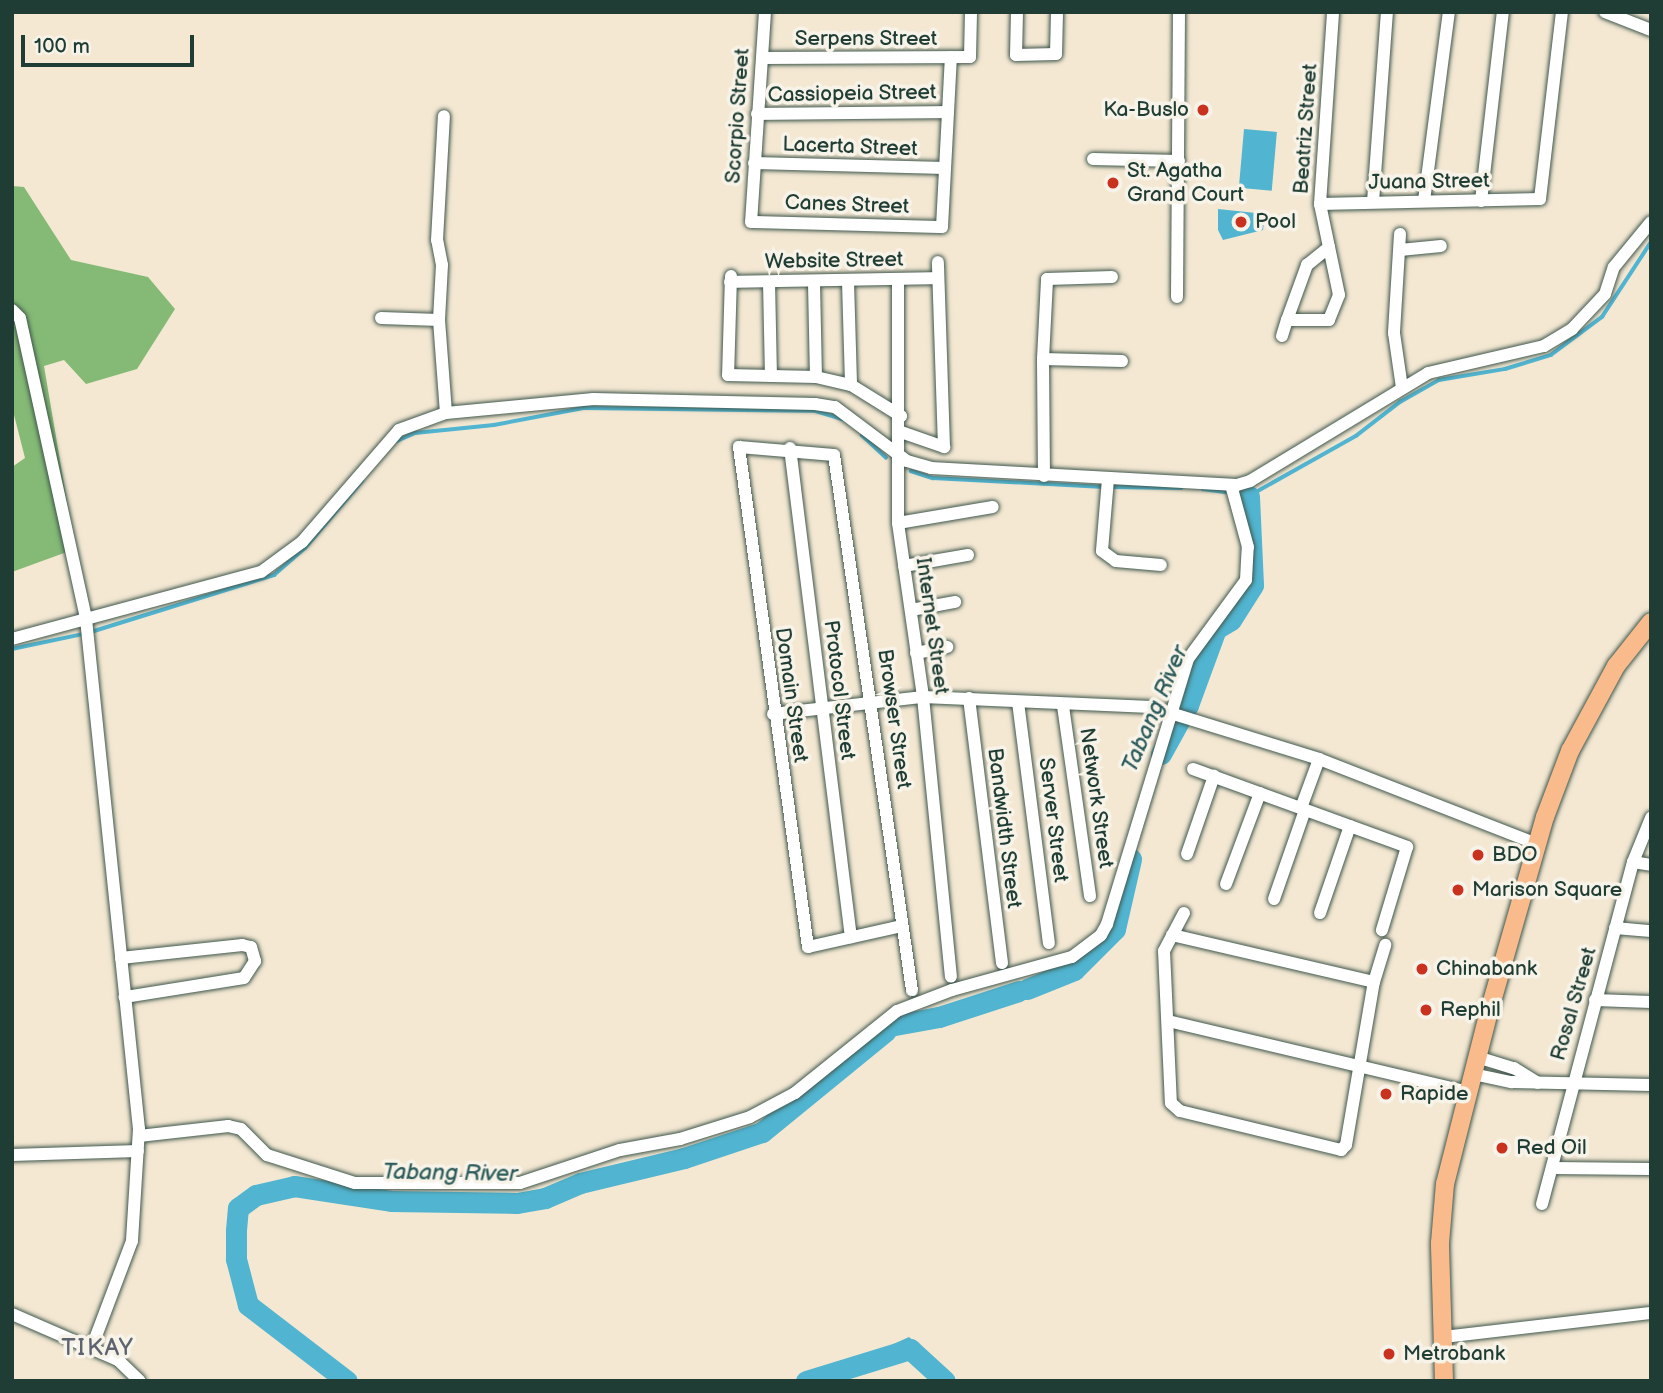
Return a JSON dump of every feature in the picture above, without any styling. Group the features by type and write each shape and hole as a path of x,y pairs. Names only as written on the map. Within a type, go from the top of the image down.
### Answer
{"highway":[{"path":"1444,1381 1442,1213 1449,1165 1475,1066 1537,844 1570,751 1616,666 1651,622"}],"street":[{"name":"Scorpio Street","path":"751,222 765,12"},
{"name":"Serpens Street","path":"762,58 970,57 971,12"},
{"path":"1017,12 1016,55 1056,54 1057,12"},
{"path":"1177,297 1179,12"},
{"name":"Beatriz Street","path":"1287,320 1329,320 1339,295 1320,204 1334,12"},
{"path":"1373,202 1387,12"},
{"path":"1424,201 1449,12"},
{"path":"1480,201 1503,12"},
{"name":"Juana Street","path":"1320,204 1539,199 1562,12"},
{"path":"1605,12 1651,30"},
{"path":"945,168 951,57"},
{"name":"Cassiopeia Street","path":"757,114 948,112"},
{"path":"444,116 437,240 442,265 439,320 446,412"},
{"path":"1093,159 1180,161"},
{"name":"Lacerta Street","path":"754,163 945,168"},
{"name":"Canes Street","path":"751,222 942,227 945,168"},
{"path":"12,639 261,572 302,542 379,448 400,430 446,412 593,399 815,404 835,407 907,461 947,470 1044,476 1108,484 1231,485 1250,481 1428,373 1544,346 1572,329 1605,294 1614,267 1651,222"},
{"path":"1400,234 1394,334 1402,387"},
{"path":"1400,250 1441,246"},
{"path":"1282,336 1307,265 1329,247"},
{"path":"901,432 944,447 937,262"},
{"path":"1044,476 1043,359 1047,279 1112,277"},
{"name":"Website Street","path":"771,376 728,375 731,279 814,283 938,278"},
{"name":"Internet Street","path":"898,280 901,416 898,523 923,697 951,977"},
{"path":"769,282 771,376 816,377 851,385 901,416"},
{"path":"848,282 851,385"},
{"path":"814,283 816,377"},
{"path":"12,310 20,318 86,619 139,1136 132,1241 92,1347"},
{"path":"381,318 439,320"},
{"path":"1043,359 1122,361"},
{"name":"Domain Street","path":"790,448 739,447 773,714 808,947 852,937"},
{"name":"Browser Street","path":"790,448 834,455 873,701 912,990"},
{"name":"Protocol Street","path":"790,448 852,937"},
{"path":"1108,484 1102,551 1116,561 1161,565"},
{"path":"139,1136 228,1126 241,1129 267,1155 355,1183 448,1186 520,1183 620,1150 680,1139 750,1118 795,1093 897,1012 952,990 1072,957 1101,935 1188,659 1246,580 1247,543 1231,485"},
{"path":"898,523 993,507"},
{"path":"904,566 968,555"},
{"path":"911,610 956,602"},
{"path":"916,653 947,647"},
{"path":"773,714 822,705 923,697 1171,711 1319,760 1537,844"},
{"name":"Bandwidth Street","path":"969,698 1002,963"},
{"name":"Server Street","path":"1018,702 1049,943"},
{"name":"Network Street","path":"1063,706 1090,896"},
{"path":"1274,899 1319,760"},
{"path":"1193,769 1407,847 1382,930"},
{"path":"1187,854 1214,776"},
{"path":"1226,884 1260,793"},
{"name":"Rosal Street","path":"1542,1204 1571,1085 1633,862 1651,818"},
{"path":"1320,913 1350,826"},
{"path":"1633,862 1651,865"},
{"path":"1184,913 1164,951 1171,1103 1180,1111 1341,1150 1346,1145 1374,982 1385,945"},
{"path":"852,937 902,926"},
{"path":"1615,928 1651,931"},
{"path":"1171,935 1374,982"},
{"path":"121,958 242,945 251,947 255,961 244,978 125,997"},
{"path":"1595,1000 1651,1002"},
{"path":"1168,1021 1468,1092"},
{"path":"1475,1066 1514,1068 1538,1083 1651,1085"},
{"path":"12,1155 138,1151"},
{"path":"1552,1168 1651,1169"},
{"path":"1443,1337 1651,1313"},
{"path":"12,1314 118,1360 140,1381"}],"green space":[{"path":"12,186 24,187 71,260 148,277 175,309 137,369 86,384 64,360 44,366 75,549 12,572 12,467 25,458 12,407"}],"water":[{"path":"1244,129 1277,132 1272,191 1239,188"},
{"name":"Pool","path":"1218,209 1265,214 1263,230 1223,240 1218,230"},
{"path":"909,1337 924,1349 932,1364 913,1350 904,1348 873,1362 858,1360"}],"waterway":[{"path":"1240,494 1249,496 1356,436 1400,402 1439,380 1505,369 1551,355 1602,317 1651,242"},
{"path":"397,441 415,433 494,425 584,408 816,411 843,419"},
{"path":"862,435 886,457"},
{"path":"911,471 933,478 1104,487"},
{"path":"91,632 274,575 305,548 362,481"},
{"path":"1112,487 1181,488"},
{"path":"1203,489 1225,492"},
{"name":"Tabang River","path":"1161,754 1188,705 1216,629 1231,620 1253,585 1249,496"},
{"path":"12,649 83,634"},
{"name":"Tabang River","path":"1027,989 1074,970 1115,929 1131,859"},
{"name":"Tabang River","path":"895,1025 939,1017 1019,991"},
{"name":"Tabang River","path":"347,1381 248,1305 236,1259 236,1230 238,1208 256,1195 294,1186 391,1201 517,1203 545,1198 580,1183 684,1158 762,1132 886,1031"},
{"name":"Tabang River","path":"806,1381 910,1349 945,1381"}],"place":[{"name":"Ka-Buslo","path":"1203,110"},
{"name":"St. Agatha Grand Court","path":"1113,183"},
{"name":"Pool","path":"1241,222"},
{"name":"BDO","path":"1478,855"},
{"name":"Marison Square","path":"1458,890"},
{"name":"Chinabank","path":"1422,969"},
{"name":"Rephil","path":"1426,1010"},
{"name":"Rapide","path":"1386,1094"},
{"name":"Red Oil","path":"1502,1148"},
{"name":"Metrobank","path":"1389,1354"}],"district":[{"name":"TIKAY","path":"98,1348"}]}
